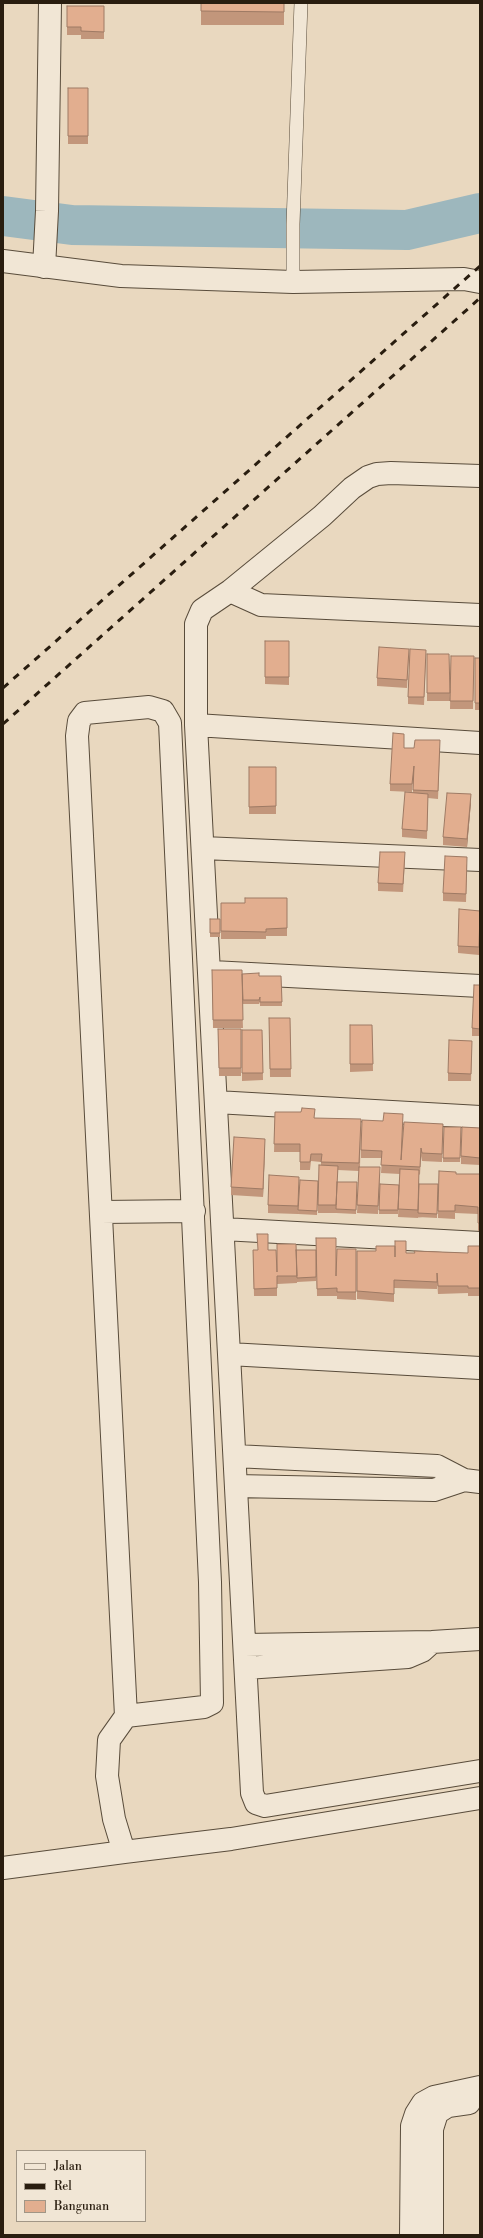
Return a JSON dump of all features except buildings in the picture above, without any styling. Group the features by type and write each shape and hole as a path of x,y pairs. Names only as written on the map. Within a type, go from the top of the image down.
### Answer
{"street":[{"path":"44,267 47,211 50,3"},
{"path":"3,261 121,276 293,273 464,279 480,282"},
{"path":"480,476 391,473 377,474 368,477 352,488 230,591 202,610 196,624 196,725 252,1793 256,1803 265,1806 480,1771"},
{"path":"230,591 261,605 480,616"},
{"path":"124,1852 114,1819 107,1776 110,1740 126,1716 76,736 79,721 85,713 149,706 163,711 170,723 194,1211 210,1582 212,1704 204,1707 126,1716"},
{"path":"196,725 480,743"},
{"path":"203,848 480,860"},
{"path":"209,972 480,986"},
{"path":"216,1102 480,1117"},
{"path":"101,1212 194,1211"},
{"path":"223,1229 480,1243"},
{"path":"229,1354 480,1368"},
{"path":"235,1456 436,1466 472,1481"},
{"path":"236,1486 434,1490 472,1481"},
{"path":"244,1645 432,1642 480,1638"},
{"path":"246,1668 408,1658 422,1651 432,1642"},
{"path":"3,1868 231,1839 480,1798"},
{"path":"411,2235 412,2126 416,2114 423,2103 434,2097 480,2087"},
{"path":"432,2235 432,2129 437,2113 454,2105 480,2103"}],"lane":[{"path":"293,273 293,224 301,3"}],"waterway":[{"path":"3,216 72,225 407,230 480,213"}],"railway":[{"path":"3,688 480,266"},
{"path":"3,724 480,298"}]}
